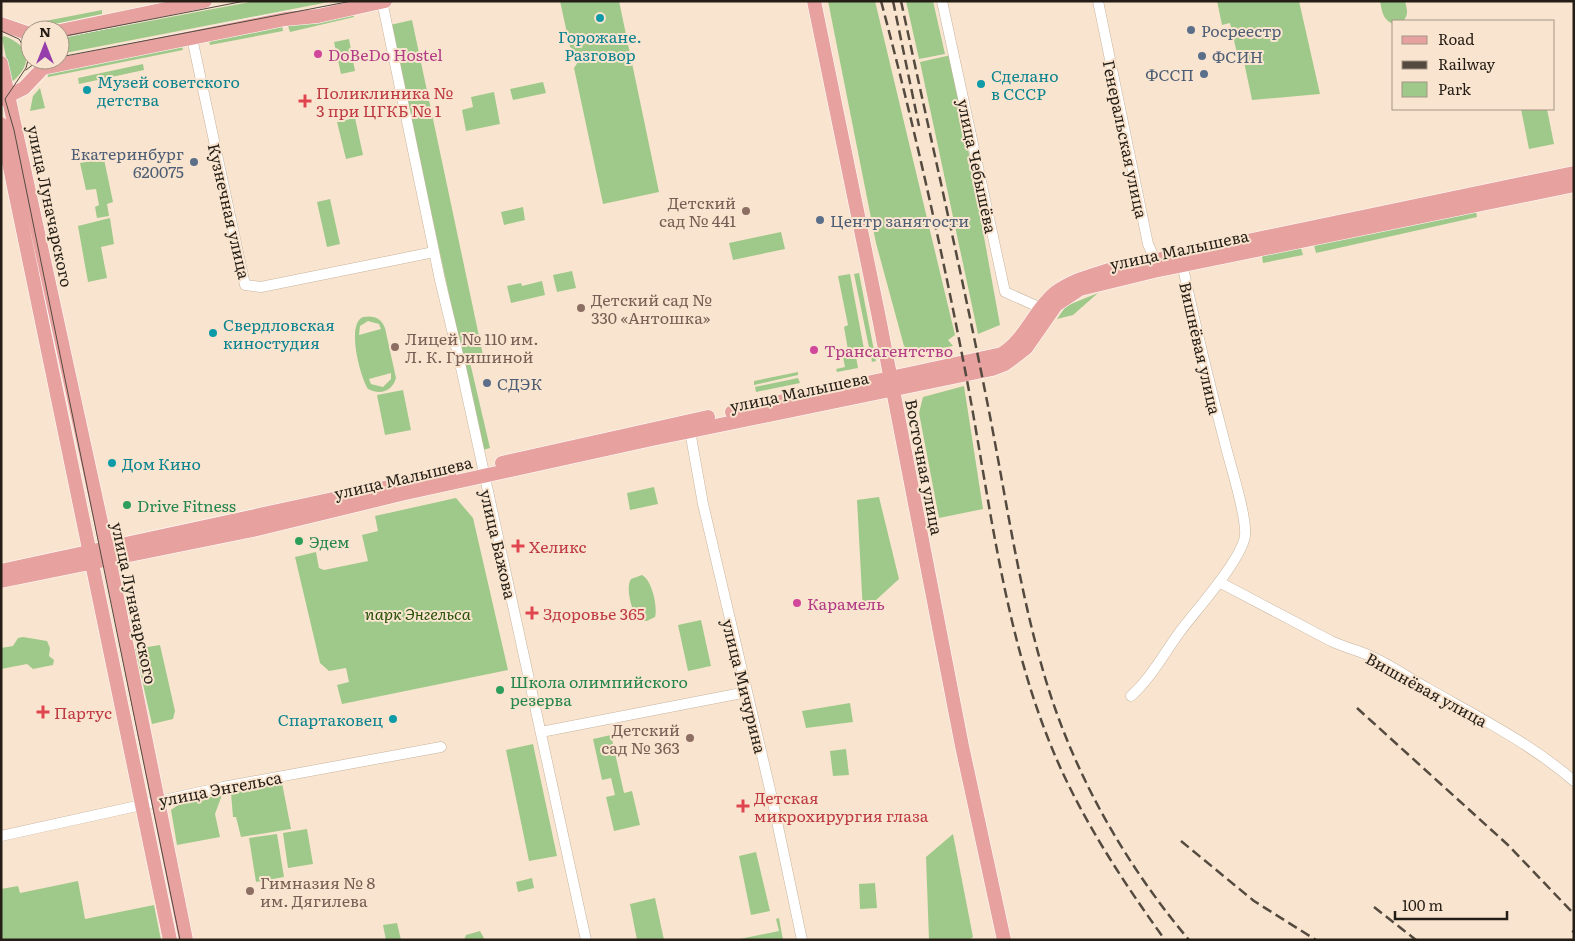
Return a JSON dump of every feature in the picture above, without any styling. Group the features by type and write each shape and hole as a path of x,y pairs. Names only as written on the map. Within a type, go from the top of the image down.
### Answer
{"main road":[{"path":"70,29 182,4 205,1"},
{"path":"5,98 24,88 43,68 284,19 318,16 385,1"},
{"name":"Восточная улица","path":"814,1 892,385 962,746 1004,940"},
{"path":"1,24 20,31"},
{"name":"улица Луначарского","path":"1,63 5,98 108,554 186,940"},
{"name":"улица Луначарского","path":"1,124 170,940"},
{"name":"улица Малышева","path":"482,472 690,431 892,385 1005,364 1026,348 1056,305 1070,294 1095,284 1168,268 1181,261 1574,173"},
{"name":"улица Малышева","path":"1,571 92,557 314,517 482,472 783,400 892,385 1002,354 1018,341 1041,308 1054,294 1074,282 1109,270 1155,260 1181,261 1574,185"},
{"name":"улица Малышева","path":"1,581 92,557"}],"street":[{"name":"улица Чебышёва","path":"942,1 1005,292 1010,296 1041,308"},
{"name":"Генеральская улица","path":"1098,1 1148,244 1155,260"},
{"name":"улица Бажова","path":"382,2 434,252 586,940"},
{"name":"Кузнечная улица","path":"192,38 245,285 261,287 434,252"},
{"path":"1155,260 1168,268"},
{"name":"Вишнёвая улица","path":"1131,696 1145,683 1179,633 1219,582 1241,546 1244,527 1195,329 1181,261"},
{"name":"улица Мичурина","path":"690,431 703,504 802,940"},
{"name":"Вишнёвая улица","path":"1219,582 1331,641 1349,650 1364,653 1391,668 1551,761 1574,780"},
{"path":"541,732 747,692"},
{"name":"улица Энгельса","path":"1,836 142,803 441,747"}],"green space":[{"path":"255,1 334,1 70,52 70,36"},
{"path":"560,1 619,1 659,192 603,204 574,68 578,62 576,52 570,47"},
{"path":"828,1 875,1 955,335 948,340 953,346 913,353 904,346 876,243"},
{"path":"906,1 933,1 945,54 919,59"},
{"path":"1217,1 1299,1 1320,94 1252,100 1243,57 1238,58 1230,23 1222,25"},
{"path":"1380,1 1405,1 1407,12 1405,19 1392,20 1392,24 1390,23 1387,21"},
{"path":"102,10 102,14 70,21 50,20"},
{"path":"353,12 354,17 290,32 288,26"},
{"path":"412,20 483,355 469,358 490,448 483,450 390,25"},
{"path":"282,25 283,31 210,45 209,39"},
{"path":"4,36 20,45 20,70 23,70 13,81 11,81 2,38"},
{"path":"349,39 355,71 341,74 334,42"},
{"path":"182,45 183,50 48,77 47,72 70,70 70,67"},
{"path":"951,55 1000,325 978,334 920,62"},
{"path":"143,64 144,70 79,84 78,78"},
{"path":"543,82 546,93 513,100 510,89"},
{"path":"40,88 45,108 30,111 33,96"},
{"path":"494,92 500,124 466,131 462,110 473,107 471,97"},
{"path":"1521,110 1547,110 1554,144 1529,149"},
{"path":"355,118 363,155 346,159 337,122"},
{"path":"104,159 113,202 107,204 109,216 97,218 95,207 99,205 96,189 86,190 80,163"},
{"path":"330,199 340,244 327,247 317,202"},
{"path":"523,207 525,220 504,225 501,212"},
{"path":"1476,211 1477,217 1316,253 1314,245"},
{"path":"110,218 114,244 101,247 107,278 88,282 78,226"},
{"path":"781,232 785,249 733,260 729,243"},
{"path":"1301,248 1303,255 1263,263 1262,256"},
{"path":"572,271 576,288 557,292 553,275"},
{"path":"859,273 876,361 872,362 854,274"},
{"path":"850,274 864,349 855,351 858,368 837,372 836,369 845,367 842,352 848,350 844,327 848,325 838,276"},
{"path":"542,281 545,295 511,303 507,286 521,283 522,286"},
{"path":"1098,293 1073,315 1057,319 1066,306"},
{"path":"371,316 379,320 385,328 396,378 392,386 385,391 377,392 368,389 361,373 355,339 355,329 363,317","holes":["368,321 379,324 381,329 359,335 360,326","391,373 391,379 383,387 371,384 369,379"]},
{"path":"798,372 798,375 754,385 754,381"},
{"path":"798,378 800,383 756,392 755,387"},
{"path":"964,386 983,509 939,518 919,413 923,397"},
{"path":"403,390 411,430 385,435 377,395"},
{"path":"654,487 658,504 630,510 627,493"},
{"path":"879,497 899,579 863,612 857,500"},
{"name":"парк Энгельса","path":"456,498 473,518 508,670 342,704 337,685 349,682 346,668 329,671 320,663 295,557 316,552 319,568 324,570 368,561 362,535 378,531 375,516"},
{"path":"642,575 649,582 656,607 655,617 647,621 639,620 636,617 629,594 631,579"},
{"path":"701,620 711,666 688,671 678,625"},
{"path":"23,637 47,641 50,648 49,656 54,660 53,665 33,669 27,664 1,669 1,648 13,646 18,638"},
{"path":"160,645 175,711 173,719 152,724 135,649"},
{"path":"850,703 853,722 806,728 802,711"},
{"path":"611,735 624,793 632,791 640,825 614,831 606,797 615,795 611,778 602,780 593,739"},
{"path":"533,744 557,856 529,861 506,750"},
{"path":"846,749 849,775 833,776 830,751"},
{"path":"282,783 291,829 241,837 236,817 233,817 231,793"},
{"path":"222,795 215,814 220,837 177,845 171,810 182,802"},
{"path":"307,829 313,864 288,868 283,833"},
{"path":"277,834 284,877 256,882 249,838"},
{"path":"953,834 973,937 969,940 929,940 926,857"},
{"path":"756,852 770,911 751,915 739,856"},
{"path":"532,878 534,888 518,892 516,882"},
{"path":"78,881 85,919 154,905 161,940 1,940 1,889 18,886 20,893"},
{"path":"875,883 877,908 860,909 859,884"},
{"path":"655,898 664,940 637,940 630,904"},
{"path":"779,918 783,940 735,940 779,931 776,919"},
{"path":"397,923 401,940 386,940 383,925"},
{"path":"480,931 485,940 464,940 466,935"}],"tram line":[{"path":"70,35 245,1"},
{"path":"70,55 352,1"},
{"path":"1,31 19,39 29,56 26,68 5,99 14,130 180,940"}],"railway":[{"path":"881,1 905,94 937,234 966,375 993,531 1015,635 1030,686 1047,736 1089,825 1138,902 1165,940"},
{"path":"893,1 919,126"},
{"path":"901,1 975,342 1020,575 1047,684 1073,753 1105,819 1144,882 1189,940"},
{"path":"1357,708 1508,845 1574,914"},
{"path":"1181,841 1254,901 1316,940"},
{"path":"1374,907 1416,940"}],"place":[{"name":"Горожане. Разговор","path":"600,18"},
{"name":"Росреестр","path":"1191,30"},
{"name":"DoBeDo Hostel","path":"318,54"},
{"name":"ФСИН","path":"1202,56"},
{"name":"ФССП","path":"1204,74"},
{"name":"Сделано в СССР","path":"981,84"},
{"name":"Музей советского детства","path":"87,90"},
{"name":"Поликлиника № 3 при ЦГКБ № 1","path":"305,101"},
{"name":"Екатеринбург 620075","path":"194,162"},
{"name":"Детский сад № 441","path":"746,211"},
{"name":"Центр занятости","path":"820,220"},
{"name":"Детский сад № 330 «Антошка»","path":"581,308"},
{"name":"Свердловская киностудия","path":"213,333"},
{"name":"Лицей № 110 им. Л. К. Гришиной","path":"395,347"},
{"name":"Трансагентство","path":"814,350"},
{"name":"СДЭК","path":"487,383"},
{"name":"Дом Кино","path":"112,463"},
{"name":"Drive Fitness","path":"127,505"},
{"name":"Эдем","path":"299,541"},
{"name":"Хеликс","path":"518,546"},
{"name":"Карамель","path":"797,603"},
{"name":"Здоровье 365","path":"532,613"},
{"name":"Школа олимпийского резерва","path":"500,690"},
{"name":"Партус","path":"43,712"},
{"name":"Спартаковец","path":"393,719"},
{"name":"Детский сад № 363","path":"690,738"},
{"name":"Детская микрохирургия глаза","path":"743,806"},
{"name":"Гимназия № 8 им. Дягилева","path":"250,891"}]}
